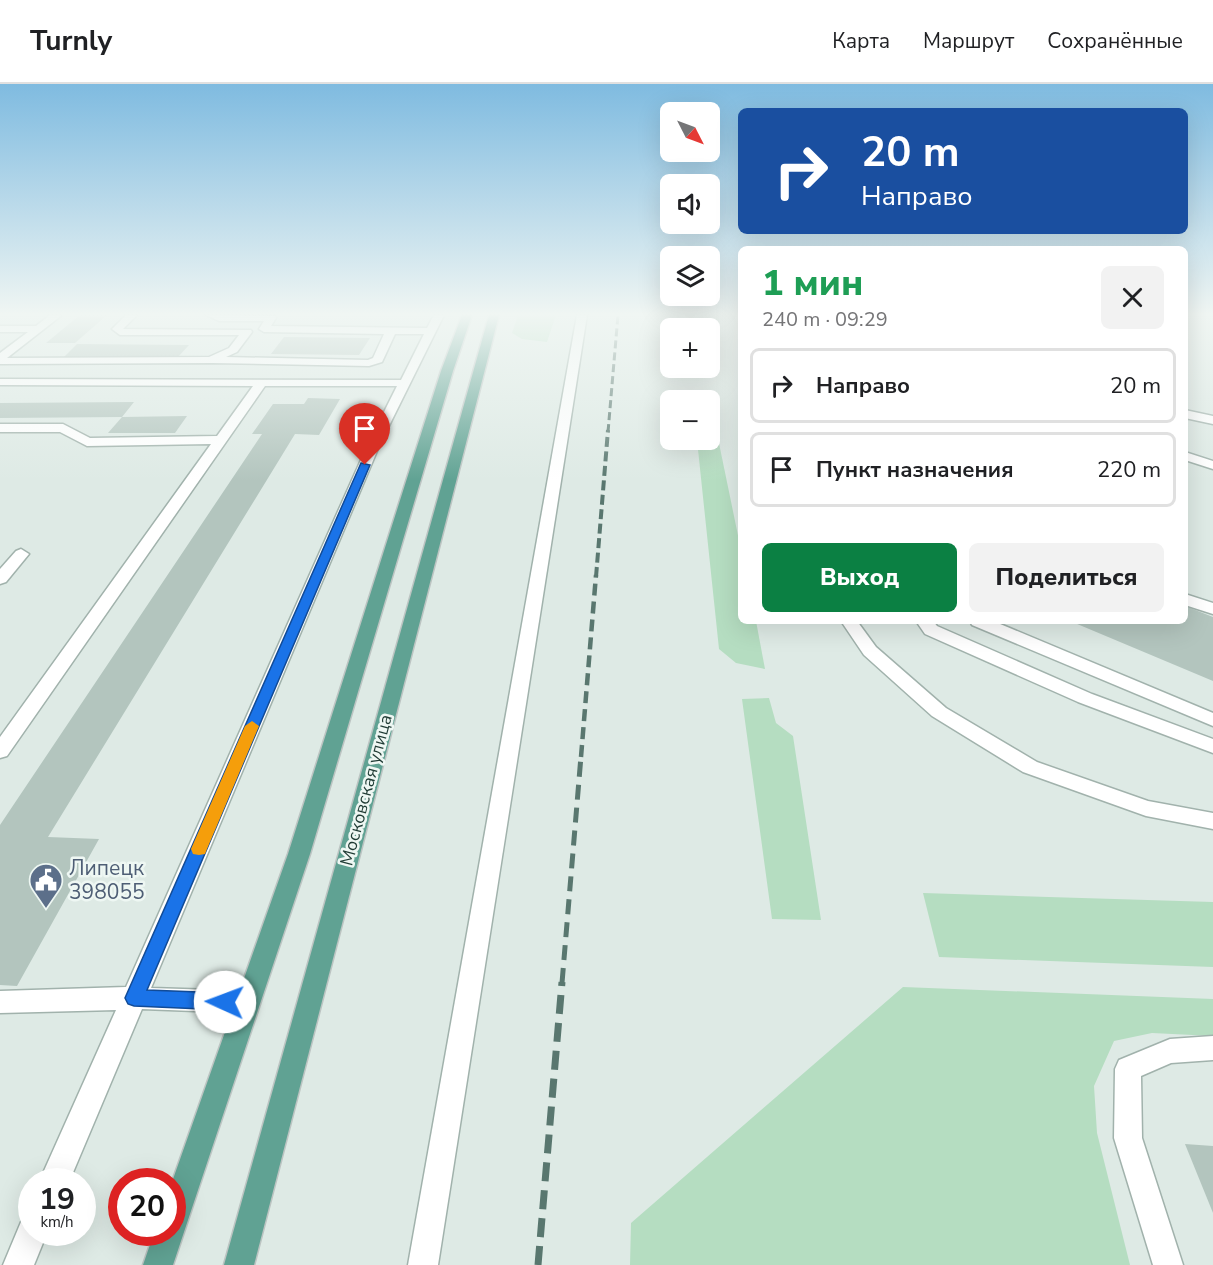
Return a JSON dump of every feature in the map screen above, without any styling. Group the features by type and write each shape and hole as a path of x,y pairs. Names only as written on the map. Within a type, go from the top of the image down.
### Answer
{"main road":[{"path":"186,1182 299,854 447,370"},
{"name":"Московская улица","path":"239,1265 479,370"},
{"path":"158,1265 165,1246"}],"street":[{"path":"194,383 204,370"},
{"path":"60,1168 374,444 412,370"},
{"path":"423,1265 573,370"},
{"path":"0,382 406,383"},
{"path":"0,751 261,383"},
{"path":"1188,415 1213,420"},
{"path":"1188,421 1213,420"},
{"path":"0,428 63,428 87,442 221,440"},
{"path":"1188,457 1213,465"},
{"path":"0,579 21,554"},
{"path":"1188,600 1213,609"},
{"path":"851,624 870,651 939,712 1029,767 1146,808 1213,821"},
{"path":"926,624 931,630 1085,698 1213,746"},
{"path":"985,624 1213,720"},
{"path":"0,1002 134,998 247,1002"},
{"path":"1168,1265 1128,1138 1128,1070 1170,1051 1213,1048"},
{"path":"18,1265 26,1246"}],"green space":[{"path":"720,448 738,535 738,624 757,624 765,669 736,663 719,649 698,450 720,450"},
{"path":"769,698 776,723 793,736 821,920 772,919 742,699"},
{"path":"923,893 1213,902 1213,967 939,957"},
{"path":"903,987 1213,999 1213,1036 1152,1033 1114,1041 1094,1086 1097,1133 1130,1265 630,1265 631,1223"}],"building":[{"path":"308,398 340,399 319,435 295,434 48,837 99,839 17,986 0,985 0,825 262,434 252,434 273,404 304,404"},
{"path":"134,402 122,417 0,418 0,403"},
{"path":"187,416 175,433 108,433 122,417"},
{"path":"1188,607 1213,617 1213,681 1077,624 1188,624"},
{"path":"1185,1144 1213,1146 1213,1213"}],"railway":[{"path":"608,432 613,370"},
{"path":"596,577 608,430"},
{"path":"581,757 596,575"},
{"path":"562,983 581,756"},
{"path":"538,1265 562,982"}],"slow traffic":[{"path":"199,849 252,726"}],"place":[{"name":"Липецк 398055","path":"46,909"}],"route":[{"path":"225,1002 134,998 365,465"}]}
